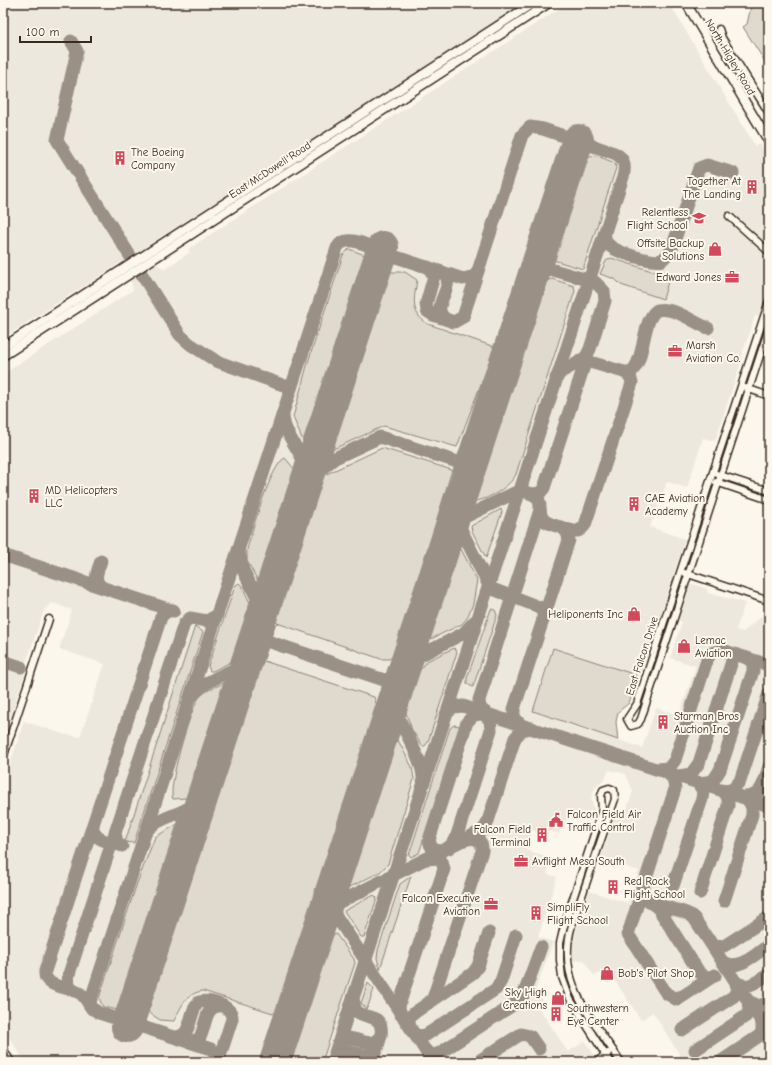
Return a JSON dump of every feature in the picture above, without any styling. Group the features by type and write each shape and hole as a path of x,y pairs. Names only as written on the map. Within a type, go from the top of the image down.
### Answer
{"main road":[{"name":"East McDowell Road","path":"3,347 533,3"},
{"name":"East McDowell Road","path":"3,356 549,3"},
{"name":"North Higley Road","path":"686,3 769,142"},
{"path":"3,1051 10,1062"}],"street":[{"name":"North Higley Road","path":"719,29 722,38 769,113"},
{"path":"728,216 769,252"},
{"name":"East Falcon Drive","path":"769,301 637,704 627,719 631,726 638,724 641,719 769,328"},
{"path":"741,385 748,390 769,396"},
{"path":"713,472 769,491"},
{"path":"710,480 769,500"},
{"path":"680,572 769,601"},
{"path":"3,758 49,619"},
{"path":"610,1062 567,993 561,972 560,950 564,926 602,810 602,793 605,789 609,788 614,790 614,799 572,925 568,942 567,957 569,973 576,994 621,1062"},
{"path":"596,1062 613,1050"}],"shaded area":[{"path":"3,3 525,3 147,246 158,265 165,269 190,252 188,249 568,3 669,3 755,146 759,144 769,160 769,294 763,310 761,309 758,317 755,316 743,349 742,359 715,441 703,438 687,488 667,482 650,527 685,539 651,646 629,703 619,712 616,722 619,740 642,748 656,708 679,715 696,666 670,658 682,623 678,619 689,586 693,584 707,589 708,593 745,603 736,630 743,632 764,614 767,608 769,608 769,1062 684,1062 653,1012 641,1020 607,969 594,976 584,960 573,961 573,940 589,891 628,903 639,871 601,858 614,818 626,811 633,792 626,774 609,770 606,777 595,788 591,797 595,812 591,821 571,814 569,820 563,821 559,834 549,831 547,836 532,830 526,850 546,856 543,864 549,867 547,874 557,877 538,937 553,942 535,992 539,994 545,1004 539,1008 568,1052 585,1041 595,1057 587,1062 25,1062 3,1028 5,1008 3,1006 5,997 3,996 3,786 24,721 63,734 80,737 105,664 59,649 72,610 52,603 44,610 24,669 26,670 3,740 3,374 133,290 131,282 120,263 3,338"},
{"path":"750,3 769,3 769,68 743,27 747,24 751,6"},
{"path":"595,155 615,163 616,168 583,269 553,260 586,159"},
{"path":"349,249 365,255 367,261 305,446 293,417 308,362 343,255"},
{"path":"611,258 652,271 661,270 670,275 663,299 621,285 615,279 600,274 606,261"},
{"path":"391,272 405,272 417,280 414,299 416,310 422,320 428,324 495,347 457,447 384,426 329,451 383,285"},
{"path":"552,279 574,286 575,291 516,474 504,488 498,492 486,498 475,501 546,283 548,280"},
{"path":"382,448 452,470 395,655 389,659 381,659 277,623 275,620 275,613 320,477"},
{"path":"285,458 297,472 262,580 259,583 247,561 247,550 257,515 268,485 280,463"},
{"path":"501,509 502,512 486,558 472,531 471,526"},
{"path":"461,549 477,580 473,604 467,618 462,624 431,639 430,636 457,551"},
{"path":"239,583 242,586 253,609 235,660 213,671 210,671 208,666 235,586"},
{"path":"491,609 495,610 497,615 473,687 467,684 467,678"},
{"path":"195,626 203,632 134,843 125,842"},
{"path":"454,648 457,652 428,742 425,746 422,746 412,730 406,713 417,674 427,661"},
{"path":"553,648 636,675 634,679 637,681 629,703 618,712 616,722 618,740 533,711"},
{"path":"264,661 374,697 377,706 276,1014 203,991 197,992 188,998 174,1021 160,1020 148,1012 149,998 258,666"},
{"path":"224,683 227,683 227,686 192,792 186,798 173,799 173,780 176,766 194,707 198,699 203,694"},
{"path":"454,725 460,726 419,853 411,857 409,855 450,728"},
{"path":"398,740 412,767 414,779 388,864 380,872 350,887 348,885 395,742"},
{"path":"183,821 122,1007 118,1010 103,1007 99,998 137,883 155,837"},
{"path":"411,876 380,969 377,958 378,950 400,884"},
{"path":"374,895 377,898 364,937 361,937 344,911"},
{"path":"336,934 354,959 355,963 322,1062 290,1062 331,936"},
{"path":"368,983 374,989 367,1009 361,1003"}],"taxiway":[{"path":"71,41 77,51 57,140 180,335 190,344 216,361 291,388"},
{"path":"332,1062 623,177 624,163 620,157 614,153 543,129 530,127 522,135 478,271 475,276 463,279 381,252"},
{"path":"605,231 606,241 614,249 644,259 658,261 662,260 671,251 699,168 707,165 733,173"},
{"path":"218,1062 216,1054 211,1049 99,1013 92,1008 90,1002 337,248 341,243 352,241 365,244 382,251"},
{"path":"536,265 595,282 604,291 605,301 590,349 586,357 580,361"},
{"path":"428,267 434,276 426,304 427,311 433,315 454,322 463,317 478,271"},
{"path":"442,272 447,277 448,283 440,308 441,314 446,319"},
{"path":"556,378 561,372 583,360 624,372 631,372 636,366 642,350 648,322 657,310 670,310 708,328"},
{"path":"533,494 540,493 544,488 586,360"},
{"path":"451,524 518,491 522,491 527,492 538,499 540,502 541,514 545,521 571,530 578,531 581,529 585,525 632,383 630,376 624,372"},
{"path":"283,413 287,431 304,463 307,472 307,481"},
{"path":"307,481 335,458 380,437 470,466"},
{"path":"486,713 480,708 479,700 540,510"},
{"path":"454,515 490,588 539,607 543,612 543,621"},
{"path":"520,724 514,717 514,709 569,540 567,532 561,527"},
{"path":"239,552 243,570 264,612"},
{"path":"3,555 174,611"},
{"path":"101,561 96,578 102,587"},
{"path":"92,1009 81,994 48,981 45,971 161,617 166,612 173,610"},
{"path":"122,846 117,842 115,833 184,624 190,618 207,621 217,615"},
{"path":"384,680 397,678 406,663 464,633 475,621"},
{"path":"261,622 260,631 267,641 384,680 389,683 392,689 394,707 420,763 423,780"},
{"path":"251,651 258,643 267,641"},
{"path":"657,769 669,768 675,760 707,660 711,653 722,650 769,665"},
{"path":"679,776 691,774 699,763 732,661 732,656 727,652"},
{"path":"700,783 713,781 720,770 753,671 753,663 747,658"},
{"path":"192,696 204,685 235,669 249,659"},
{"path":"3,661 21,667"},
{"path":"725,791 733,789 740,781 769,693"},
{"path":"445,716 453,707 463,706 769,806"},
{"path":"449,848 456,838 491,730 490,720 481,712"},
{"path":"443,851 432,848 430,837 467,722 474,715 486,713"},
{"path":"322,921 329,909 334,905 483,830 487,824 515,738 522,730 532,728"},
{"path":"743,797 749,797 758,792 764,783 769,766"},
{"path":"666,772 673,778 675,789 628,934 666,993 674,998 683,996"},
{"path":"673,886 702,799 703,791 697,782"},
{"path":"700,893 728,806 728,798 723,790"},
{"path":"145,834 150,827 157,822 192,806 199,801 204,793"},
{"path":"724,901 752,815 752,807 747,798"},
{"path":"93,825 95,834 102,840 120,845"},
{"path":"74,991 69,986 68,977 115,833"},
{"path":"410,1027 409,1022 413,1014 430,1002 433,998 482,851 481,844 478,840 472,838 465,840"},
{"path":"401,1015 399,1008 400,1002 444,869 442,862 438,858 427,859"},
{"path":"642,887 648,900 688,914 694,918 769,1033"},
{"path":"331,893 330,901 332,910 433,1062"},
{"path":"650,902 658,908 699,972 706,977 715,976"},
{"path":"709,940 715,945 724,946 769,917"},
{"path":"429,1003 473,973 478,966 489,933"},
{"path":"413,1033 419,1036 426,1035 496,989 501,981 516,935"},
{"path":"723,962 735,965 741,963 753,957 769,945"},
{"path":"425,1050 431,1055 438,1054 522,999 541,947"},
{"path":"736,982 749,985 757,982 769,974"},
{"path":"677,1000 715,975"},
{"path":"682,1030 734,996 737,989 736,982"},
{"path":"353,999 356,1011 377,1020 380,1024 380,1040 372,1062"},
{"path":"175,1037 181,1036 188,1029 193,1011 199,1002 204,1001 220,1004 229,1010 232,1019 218,1062"},
{"path":"695,1050 746,1016 749,1011 748,1001 759,1006 769,1002"},
{"path":"189,1042 199,1039 208,1013 211,1009 220,1006"},
{"path":"720,1062 759,1036 762,1031 762,1022 764,1024"},
{"path":"477,1062 521,1034 530,1036 539,1049"},
{"path":"337,1048 340,1043 347,1038 370,1043 374,1042 381,1035"},
{"path":"332,1060 341,1051 369,1055 377,1048"},
{"path":"764,1062 769,1059"}],"runway":[{"path":"275,1062 578,140"},
{"path":"127,1027 383,247"}],"place":[{"name":"The Boeing Company","path":"120,158"},
{"name":"Together At The Landing","path":"752,187"},
{"name":"Relentless Flight School","path":"699,218"},
{"name":"Offsite Backup Solutions","path":"715,249"},
{"name":"Edward Jones","path":"732,277"},
{"name":"Marsh Aviation Co.","path":"675,351"},
{"name":"MD Helicopters LLC","path":"34,496"},
{"name":"CAE Aviation Academy","path":"634,504"},
{"name":"Heliponents Inc","path":"634,614"},
{"name":"Lemac Aviation","path":"684,646"},
{"name":"Starman Bros Auction Inc","path":"663,722"},
{"name":"Falcon Field Air Traffic Control","path":"556,820"},
{"name":"Falcon Field Terminal","path":"542,835"},
{"name":"Avflight Mesa South","path":"521,861"},
{"name":"Red Rock Flight School","path":"613,887"},
{"name":"Falcon Executive Aviation","path":"491,904"},
{"name":"SimpliFly Flight School","path":"536,913"},
{"name":"Bob's Pilot Shop","path":"607,973"},
{"name":"Sky High Creations","path":"558,998"},
{"name":"Southwestern Eye Center","path":"556,1014"}]}
